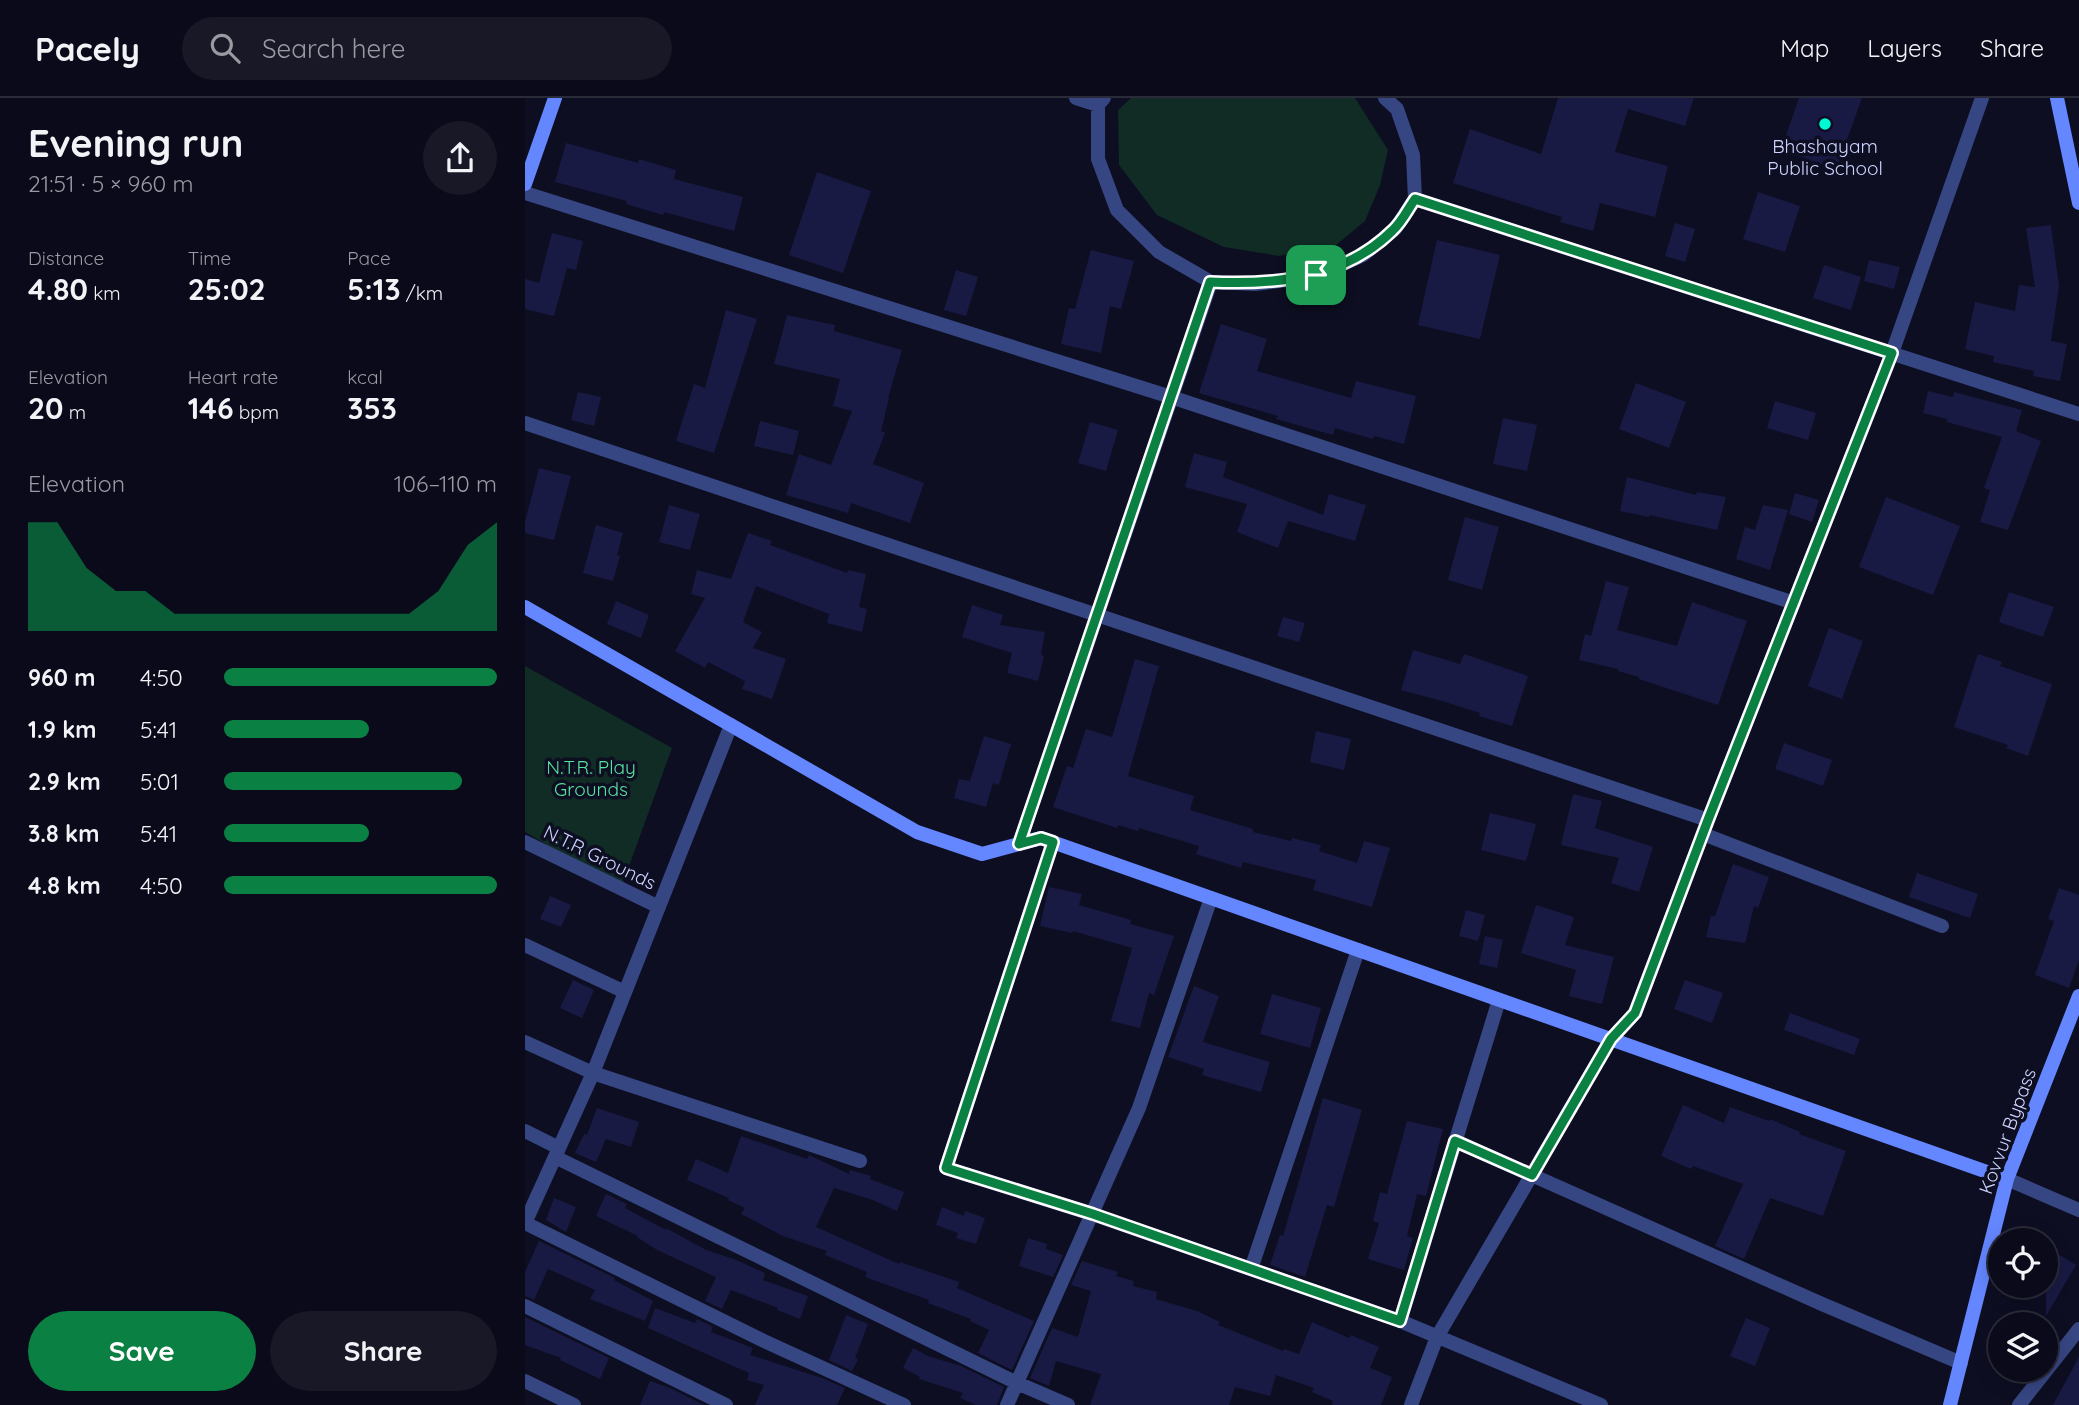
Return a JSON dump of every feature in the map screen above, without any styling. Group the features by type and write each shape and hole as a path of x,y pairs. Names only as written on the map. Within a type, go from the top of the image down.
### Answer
{"street":[{"path":"525,184 555,98"},
{"path":"1076,98 1101,102 1098,159 1117,210 1159,252 1210,282 1256,284 1316,275 1363,255 1395,229 1415,199 1413,155 1397,109 1385,98"},
{"path":"1411,1405 1437,1338 1611,1039 1635,1013 1892,353 1982,98"},
{"path":"2057,98 2079,203"},
{"path":"525,193 1171,397 1794,603"},
{"path":"1415,199 2079,414"},
{"path":"1019,844 1210,282"},
{"path":"525,423 1708,820"},
{"path":"525,607 917,832 982,853 1041,838 2007,1179 2079,1209"},
{"path":"731,725 593,1073 526,1217 764,1341 904,1405"},
{"path":"1703,834 1942,926"},
{"name":"N.T.R Grounds","path":"525,842 659,907"},
{"path":"1053,842 946,1168 1093,1214 1400,1321 1601,1405"},
{"path":"1007,1405 1139,1108 1211,898"},
{"path":"525,945 625,992"},
{"path":"1251,1269 1358,950"},
{"name":"Kovvur Bypass","path":"1950,1405 2007,1179 2079,996"},
{"path":"1400,1321 1499,1000"},
{"path":"525,1042 593,1073 860,1161"},
{"path":"525,1131 557,1152 1017,1383 1068,1405"},
{"path":"1455,1141 1961,1363"},
{"path":"525,1306 726,1405"},
{"path":"2019,1405 2079,1329"},
{"path":"525,1381 574,1405"}],"green space":[{"path":"1131,98 1355,98 1388,150 1380,185 1365,221 1335,246 1279,256 1224,247 1157,215 1119,165 1118,110"},
{"name":"N.T.R. Play Grounds","path":"525,666 672,748 621,888 525,832"}],"building":[{"path":"1558,98 1694,98 1685,126 1628,109 1615,152 1668,166 1655,217 1600,203 1593,231 1560,222 1562,217 1453,183 1470,129 1541,154"},
{"path":"1799,98 1862,98 1836,170 1781,150"},
{"path":"566,143 638,163 639,159 676,170 674,179 743,197 734,231 664,212 663,215 626,204 627,201 555,182"},
{"path":"817,172 871,191 843,273 789,255"},
{"path":"1758,192 1800,206 1785,252 1743,239"},
{"path":"1675,223 1695,229 1685,262 1665,256"},
{"path":"2051,225 2059,286 2051,341 2067,344 2060,381 2033,376 2034,371 1993,362 1994,356 1965,349 1975,302 2015,311 2019,285 2035,287 2026,228"},
{"path":"552,233 583,241 576,270 567,268 554,316 525,309 525,279 539,283"},
{"path":"1437,240 1500,255 1480,339 1418,325"},
{"path":"1091,250 1134,261 1121,309 1110,306 1101,353 1061,344 1069,308 1075,309"},
{"path":"1869,260 1900,267 1894,289 1864,281"},
{"path":"1824,265 1861,277 1851,310 1813,298"},
{"path":"956,270 978,277 966,316 944,310"},
{"path":"726,310 757,319 714,453 676,441 694,384 705,388"},
{"path":"787,315 835,325 834,331 902,350 881,431 885,433 873,464 924,483 910,523 851,503 848,513 786,495 799,454 831,465 852,411 833,406 840,379 774,364"},
{"path":"1221,324 1267,339 1257,371 1351,398 1356,381 1416,396 1404,444 1374,436 1373,439 1335,428 1333,435 1199,393"},
{"path":"1636,383 1686,402 1669,448 1619,429"},
{"path":"1928,391 1953,397 1954,392 2022,410 2016,431 2041,441 2008,530 1980,522 1990,490 1984,488 2002,437 1923,413"},
{"path":"578,392 601,397 594,426 571,420"},
{"path":"1775,401 1816,413 1808,440 1767,428"},
{"path":"1503,418 1537,425 1527,471 1493,464"},
{"path":"760,421 799,431 793,455 754,446"},
{"path":"1090,422 1118,430 1106,471 1078,463"},
{"path":"1194,453 1227,462 1223,477 1323,515 1329,494 1366,505 1355,541 1288,521 1278,548 1237,532 1247,504 1185,487"},
{"path":"539,468 571,476 554,540 525,533 525,522"},
{"path":"1627,477 1696,495 1697,492 1726,497 1717,530 1620,511"},
{"path":"1795,493 1819,500 1812,522 1789,514"},
{"path":"1886,497 1960,526 1933,595 1859,567"},
{"path":"669,505 700,514 690,550 659,542"},
{"path":"1763,505 1788,510 1770,570 1736,559 1745,527 1755,530"},
{"path":"1465,517 1499,527 1482,590 1448,580"},
{"path":"596,525 623,533 613,581 583,573"},
{"path":"748,533 772,541 770,545 847,573 848,570 866,574 859,607 867,609 862,632 827,623 829,614 756,586 743,622 762,632 753,648 786,659 772,699 742,689 745,681 708,662 705,668 675,651 705,598 691,594 697,570 731,579"},
{"path":"1606,581 1629,587 1617,630 1677,646 1692,602 1747,621 1718,705 1639,679 1618,669 1579,660 1585,634 1591,636"},
{"path":"2009,592 2054,607 2043,637 1999,622"},
{"path":"616,601 649,615 641,638 607,624"},
{"path":"972,605 1003,615 1000,625 1045,632 1041,655 1044,656 1038,681 1007,673 1012,653 962,637"},
{"path":"1283,617 1305,623 1299,642 1277,636"},
{"path":"1829,628 1863,641 1842,699 1808,686"},
{"path":"1413,650 1460,664 1464,654 1528,676 1512,726 1479,716 1480,713 1401,690"},
{"path":"1978,654 2002,662 2000,666 2052,684 2028,756 2006,748 2008,745 1954,727"},
{"path":"1135,659 1159,666 1128,776 1194,796 1190,810 1253,829 1253,832 1321,845 1319,851 1357,863 1364,841 1390,848 1372,907 1313,890 1316,880 1243,862 1241,868 1196,854 1199,846 1139,828 1138,831 1118,825 1117,828 1053,807 1067,766 1073,768 1086,729 1112,737"},
{"path":"1316,731 1351,739 1344,770 1310,762"},
{"path":"984,736 1011,744 999,785 993,783 986,807 954,798 959,779 970,781"},
{"path":"1784,743 1832,760 1823,786 1775,769"},
{"path":"1573,794 1602,801 1595,828 1653,847 1639,892 1611,883 1619,858 1561,845"},
{"path":"1490,813 1536,824 1526,861 1481,850"},
{"path":"1733,864 1769,877 1758,908 1754,906 1745,943 1706,937 1711,916 1715,916"},
{"path":"1917,873 1978,894 1970,918 1909,897"},
{"path":"1049,887 1082,894 1079,905 1131,920 1130,924 1174,936 1154,995 1149,993 1140,1028 1111,1021 1132,948 1073,931 1072,933 1040,926"},
{"path":"2059,888 2079,895 2079,960 2069,988 2035,975 2054,921 2048,919"},
{"path":"550,896 571,905 561,927 540,919"},
{"path":"1536,905 1574,917 1565,945 1614,957 1602,1004 1569,996 1576,970 1521,953"},
{"path":"1466,910 1485,915 1478,941 1459,936"},
{"path":"1485,936 1503,940 1497,968 1479,964"},
{"path":"573,980 594,990 582,1018 560,1008"},
{"path":"1685,980 1723,993 1712,1023 1674,1009"},
{"path":"1194,986 1219,996 1203,1042 1270,1062 1261,1092 1202,1075 1204,1069 1168,1057"},
{"path":"1272,994 1321,1008 1310,1048 1260,1034"},
{"path":"1790,1013 1860,1039 1854,1055 1784,1030"},
{"path":"1323,1098 1362,1110 1334,1207 1327,1205 1305,1277 1270,1265 1280,1235 1283,1236"},
{"path":"1683,1105 1724,1123 1730,1107 1769,1121 1770,1119 1800,1132 1799,1134 1846,1151 1823,1216 1770,1198 1744,1259 1715,1246 1743,1184 1693,1166 1691,1169 1661,1156"},
{"path":"597,1108 639,1122 631,1147 606,1139 596,1162 575,1153 584,1134 587,1135"},
{"path":"1407,1121 1443,1129 1426,1196 1417,1194 1407,1236 1413,1238 1404,1270 1368,1259 1379,1223 1373,1221 1380,1192 1387,1194"},
{"path":"741,1136 807,1159 809,1155 849,1174 850,1170 871,1176 870,1179 904,1192 897,1211 834,1188 816,1227 899,1264 900,1262 959,1282 957,1288 1034,1321 1012,1370 978,1353 989,1330 970,1321 971,1319 928,1303 929,1300 865,1277 867,1272 825,1255 827,1251 783,1236 741,1214 745,1208 728,1200 729,1198 687,1180 696,1159 728,1173"},
{"path":"606,1194 627,1204 625,1208 706,1250 765,1273 763,1280 808,1296 800,1319 731,1290 722,1309 705,1301 716,1277 657,1250 638,1236 596,1216"},
{"path":"554,1198 576,1207 566,1232 546,1220"},
{"path":"942,1207 964,1216 965,1211 985,1218 976,1244 956,1238 958,1233 936,1225"},
{"path":"1028,1238 1047,1244 1046,1249 1063,1255 1053,1277 1019,1266"},
{"path":"539,1241 615,1278 614,1280 653,1301 645,1321 590,1299 595,1290 548,1269 534,1300 525,1296 525,1272"},
{"path":"2058,1254 2076,1265 2058,1296"},
{"path":"1082,1261 1118,1272 1116,1276 1134,1281 1133,1286 1157,1292 1156,1299 1197,1311 1220,1322 1218,1325 1283,1351 1284,1349 1299,1354 1312,1322 1379,1347 1370,1368 1392,1377 1381,1405 1332,1405 1333,1401 1312,1392 1314,1388 1276,1375 1270,1396 1235,1387 1229,1405 1090,1405 1101,1374 1056,1361 1049,1386 1030,1378 1052,1328 1078,1337 1091,1291 1071,1285"},
{"path":"2046,1298 2057,1298 2048,1312 2046,1312"},
{"path":"655,1308 695,1323 697,1319 713,1327 711,1332 753,1348 750,1355 845,1388 837,1405 755,1405 764,1385 747,1380 749,1373 648,1328"},
{"path":"846,1315 868,1324 852,1371 829,1360"},
{"path":"525,1317 609,1358 600,1379 560,1360 561,1358 525,1345"},
{"path":"1746,1318 1770,1328 1755,1366 1730,1356"},
{"path":"913,1348 928,1356 961,1366 1004,1387 997,1405 976,1405 960,1398 963,1393 919,1379 920,1377 903,1368"},
{"path":"2079,1357 2079,1405 2053,1405"},
{"path":"650,1381 670,1388 704,1405 640,1405"}],"place":[{"name":"Bhashayam Public School","path":"1825,124"}],"route":[{"path":"1415,199 1892,353 1635,1013 1611,1039 1532,1175 1455,1141 1400,1321 1093,1214 946,1168 1053,842 1041,838 1019,844 1210,282 1256,284 1316,275 1363,255 1395,229 1415,199"}]}
